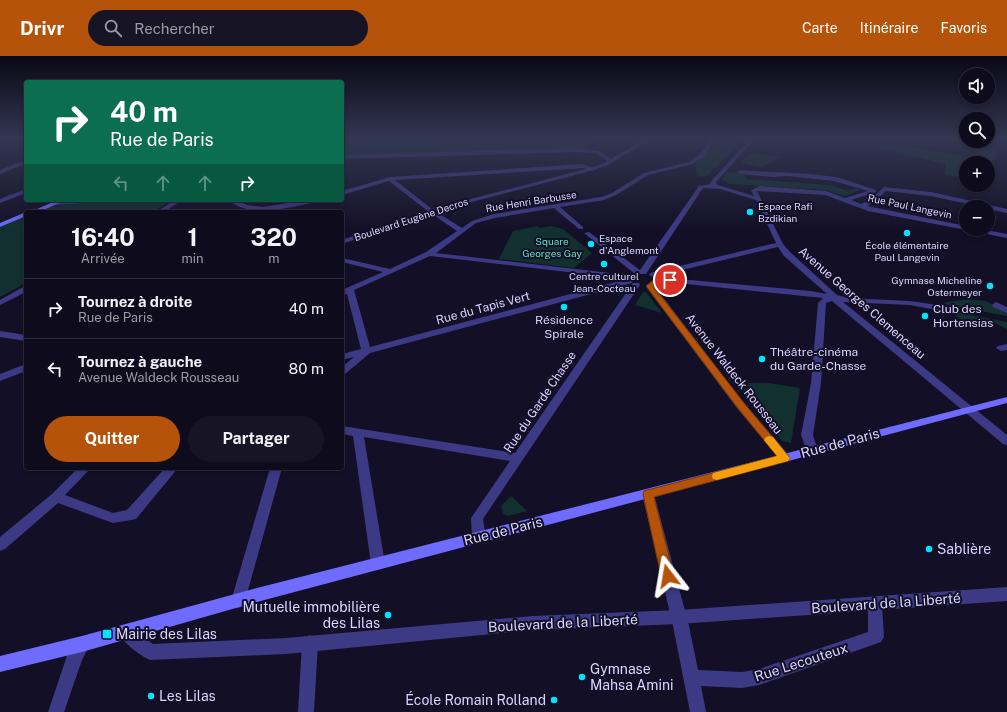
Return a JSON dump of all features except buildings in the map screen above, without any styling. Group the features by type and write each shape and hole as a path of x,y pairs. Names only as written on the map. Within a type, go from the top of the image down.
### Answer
{"main road":[{"path":"38,210 56,203"},
{"path":"0,224 24,215"},
{"name":"Rue de Paris","path":"0,664 82,644 378,564 1007,400"}],"street":[{"path":"344,192 390,179 529,170"},
{"name":"Boulevard Eugène Decros","path":"344,241 431,211 590,170"},
{"name":"Rue Henri Barbusse","path":"345,290 428,254 474,222 494,216 602,199 614,194 646,174 666,170"},
{"path":"715,185 728,170"},
{"path":"740,172 773,175 788,174 835,179 874,191"},
{"path":"390,179 431,211 462,231"},
{"path":"631,281 629,275 640,272 701,187 715,185 758,199"},
{"name":"Avenue Georges Clemenceau","path":"756,188 754,190 758,199 780,244 787,254 832,294 834,298 1007,441"},
{"name":"Rue Paul Langevin","path":"756,188 816,191 833,195 868,209 959,227"},
{"path":"845,200 874,191 906,189 929,192 1007,211"},
{"path":"861,206 872,201 883,190"},
{"path":"0,201 24,192"},
{"path":"56,203 72,202"},
{"path":"162,210 176,202"},
{"path":"235,202 246,207 263,210 307,202"},
{"path":"556,207 584,230 653,280 780,244"},
{"path":"995,234 1007,236"},
{"path":"428,254 631,281 653,280 810,293 834,298 910,303 941,308"},
{"path":"344,260 390,271"},
{"name":"Avenue Waldeck Rousseau","path":"653,280 740,405 785,458"},
{"name":"Rue du Tapis Vert","path":"344,356 631,281"},
{"name":"Rue du Garde Chasse","path":"479,538 477,518 518,458 631,281"},
{"path":"0,303 24,290"},
{"path":"344,370 366,351 345,290"},
{"path":"812,451 807,434 816,383 822,303 824,300 834,298"},
{"path":"996,304 1007,310"},
{"path":"0,334 24,338"},
{"path":"0,378 24,368"},
{"path":"344,430 518,458"},
{"path":"358,433 378,564"},
{"path":"0,545 56,497 83,470"},
{"path":"56,497 113,518 131,515 170,470"},
{"path":"238,601 275,470"},
{"path":"648,494 679,617 698,712"},
{"name":"Boulevard de la Liberté","path":"126,632 150,652 310,643 533,623 679,617 1007,594"},
{"name":"Rue Lecouteux","path":"691,678 742,680 759,677 876,637 875,604"},
{"path":"306,712 310,643"},
{"path":"56,712 75,656 82,644"}],"green space":[{"path":"696,170 713,170 707,176 697,177"},
{"path":"945,170 959,170 959,177 945,175"},
{"path":"728,172 744,173 747,179 830,185 849,191 856,188 861,190 845,196 825,190 730,184 721,179"},
{"path":"99,202 170,202 156,210 42,210 52,206"},
{"path":"24,217 24,284 0,297 0,227"},
{"name":"Square Georges Gay","path":"538,226 540,228 552,226 563,229 592,253 574,268 499,259 513,231"},
{"path":"643,292 646,292 662,313 635,305"},
{"path":"969,299 986,301 1007,312 1007,316 943,304 947,302"},
{"path":"955,312 1007,322 1007,329 995,323 971,327 952,313"},
{"path":"769,383 800,388 791,443 782,441 737,384"},
{"path":"511,496 527,511 508,516 503,514 501,506"}],"slow traffic":[{"path":"717,476 785,458 769,440"}],"place":[{"name":"Espace Rafi Bzdikian","path":"750,212"},
{"name":"École élémentaire Paul Langevin","path":"907,233"},
{"name":"Espace d'Anglemont","path":"591,244"},
{"name":"Centre culturel Jean-Cocteau","path":"604,264"},
{"name":"Gymnase Micheline Ostermeyer","path":"990,286"},
{"name":"Résidence Spirale","path":"564,307"},
{"name":"Club des Hortensias","path":"925,316"},
{"name":"Théâtre-cinéma du Garde-Chasse","path":"762,359"},
{"name":"Sablière","path":"929,549"},
{"name":"Mutuelle immobilière des Lilas","path":"388,615"},
{"name":"Mairie des Lilas","path":"107,634"},
{"name":"Gymnase Mahsa Amini","path":"582,677"},
{"name":"Les Lilas","path":"151,696"},
{"name":"École Romain Rolland","path":"554,700"}],"route":[{"path":"668,576 648,494 785,458 740,405 650,286 655,284 657,279 670,280"}]}
